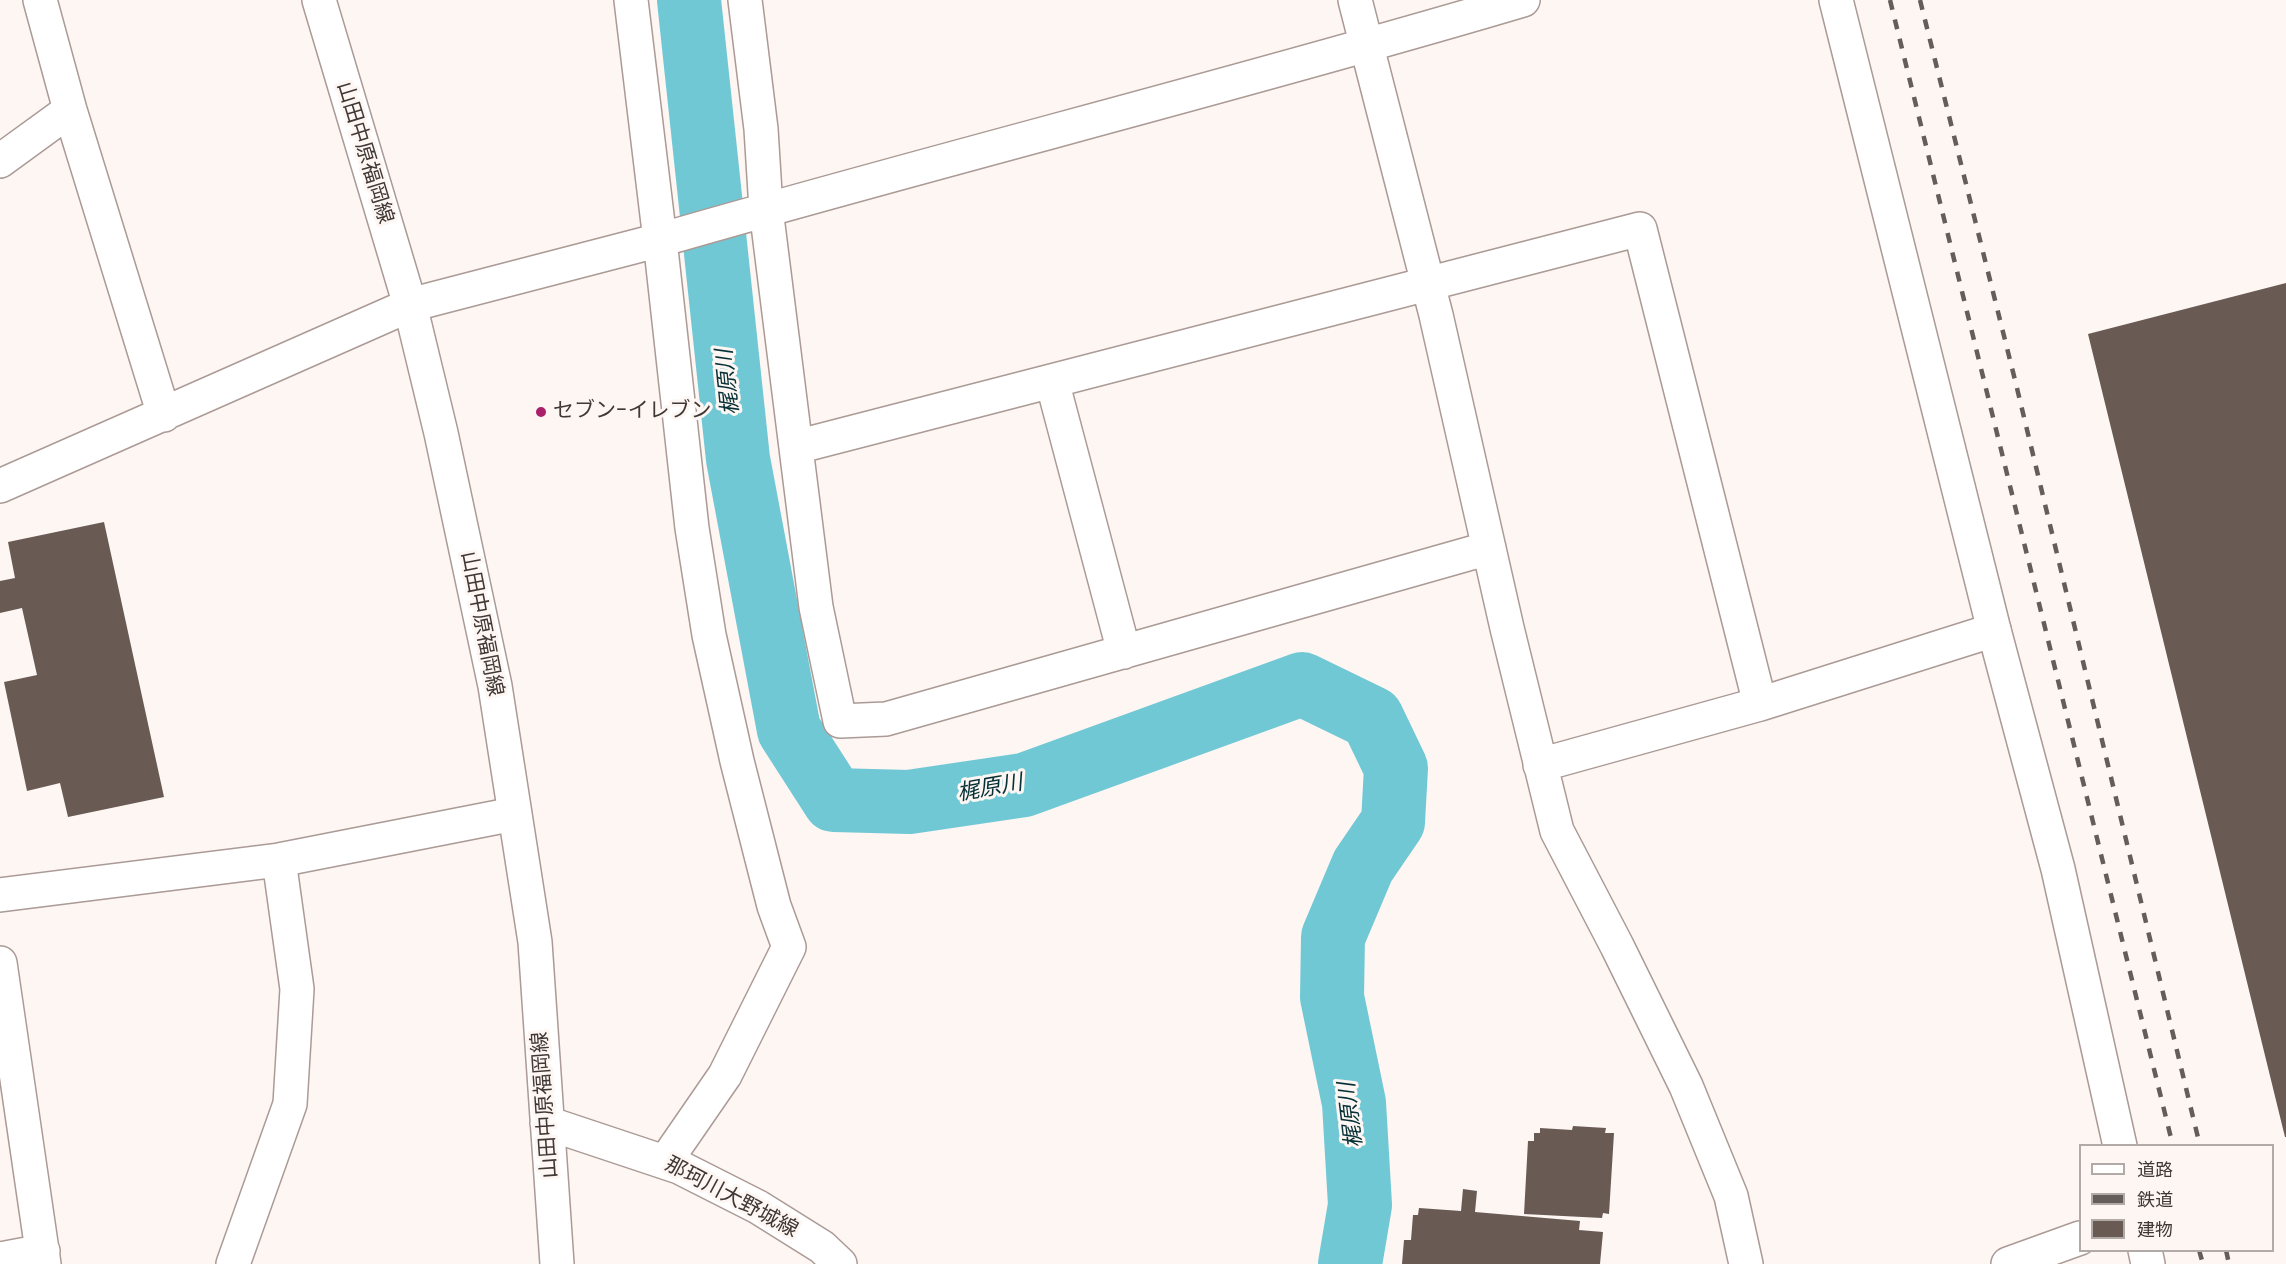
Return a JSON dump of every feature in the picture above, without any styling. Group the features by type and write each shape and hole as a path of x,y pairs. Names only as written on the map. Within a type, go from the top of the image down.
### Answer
{"street":[{"path":"40,0 70,110 164,415"},
{"name":"山田中原福岡線","path":"319,0 410,305 441,432 495,686 535,942 557,1264"},
{"path":"631,0 692,528 709,635 737,761 774,906 789,947 725,1075 665,1162"},
{"path":"745,0 761,129 766,209 816,607 840,721 886,719 1489,548"},
{"path":"1355,0 1428,284 1557,831 1686,1086 1731,1196 1746,1264"},
{"path":"0,486 410,305 660,240 766,209 1366,46 1523,0"},
{"path":"1836,0 1994,630 2058,869 2120,1144"},
{"path":"0,161 70,110"},
{"path":"795,447 1640,229 1760,704"},
{"path":"1052,381 1124,652"},
{"path":"1540,765 1760,704 1994,630"},
{"path":"0,895 279,860 514,814"},
{"path":"233,1264 290,1104 297,990 279,860"},
{"path":"0,963 44,1258 0,1259"},
{"name":"那珂川大野城線","path":"547,1123 665,1162 758,1207 822,1247 840,1264"},
{"path":"2008,1264 2079,1239"}],"building":[{"path":"2286,283 2286,1137 2285,1137 2088,334"},
{"path":"104,522 164,797 68,817 60,783 27,791 4,682 37,675 22,608 0,613 0,581 15,578 8,542"},
{"path":"1573,1126 1606,1128 1605,1133 1614,1133 1609,1214 1603,1213 1602,1218 1524,1214 1528,1141 1534,1141 1534,1133 1540,1133 1540,1128 1572,1130"},
{"path":"1463,1189 1477,1191 1475,1212 1580,1221 1579,1230 1603,1232 1600,1264 1402,1264 1404,1240 1411,1240 1413,1215 1418,1215 1419,1208 1461,1211"}],"waterway":[{"name":"梶原川","path":"689,0 738,459 789,730 834,800 909,802 1024,785 1302,684 1372,718 1396,768 1393,822 1363,866 1333,937 1332,997 1354,1103 1360,1205 1350,1264"}],"railway":[{"path":"1890,0 2173,1144"},
{"path":"1920,0 2015,380 2200,1144"},
{"path":"2200,1252 2203,1264"},
{"path":"2226,1252 2229,1264"}],"place":[{"name":"セブン-イレブン","path":"541,412"}]}
